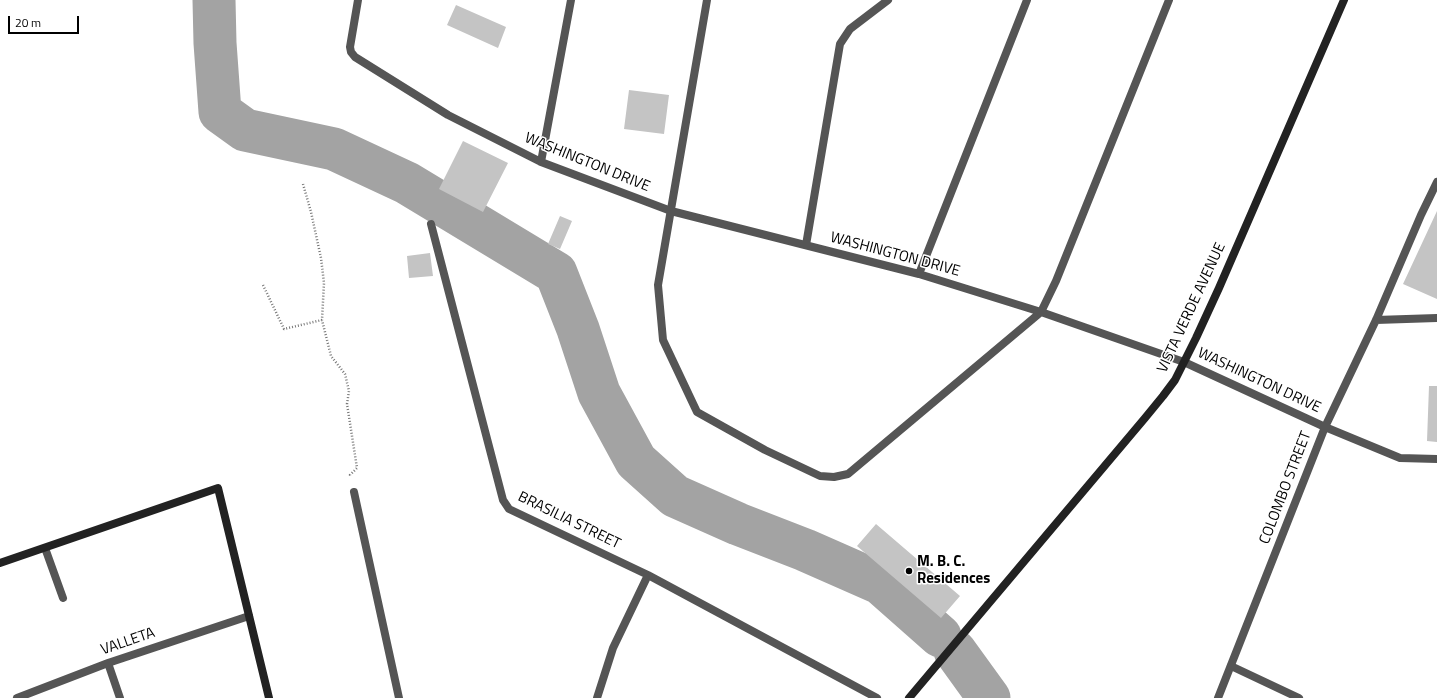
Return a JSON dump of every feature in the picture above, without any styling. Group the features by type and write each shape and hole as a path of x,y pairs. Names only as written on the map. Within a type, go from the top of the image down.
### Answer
{"street":[{"name":"WASHINGTON DRIVE","path":"358,0 350,47 355,57 448,115 541,162 671,211 919,274 1041,312 1184,362 1325,427 1400,458 1437,459"},
{"path":"541,162 570,0"},
{"path":"707,0 658,285 663,340 697,412 765,450 820,476 834,477 848,474 1041,312 1056,281 1169,0"},
{"path":"806,245 840,44 850,29 888,0"},
{"path":"919,274 1027,0"},
{"name":"VISTA VERDE AVENUE","path":"909,698 1164,396 1175,380 1219,288 1344,0"},
{"name":"COLOMBO STREET","path":"1218,698 1325,427 1376,320 1421,215 1437,182"},
{"name":"BRASILIA STREET","path":"431,224 505,505 509,509 648,575 877,698"},
{"path":"1376,320 1437,318"},
{"path":"0,563 218,488 269,698"},
{"path":"354,492 399,698"},
{"path":"45,548 63,598"},
{"path":"597,698 613,648 648,575"},
{"name":"VALLETA","path":"17,698 108,663 249,616"},
{"path":"108,663 120,698"},
{"path":"1231,666 1300,698"}],"path":[{"path":"303,184 321,258 324,283 322,320 331,356 345,374 349,391 346,404 357,468 350,475 354,492"},
{"path":"263,285 284,329 322,320"}],"building":[{"path":"456,5 506,27 498,48 447,25"},
{"path":"629,90 669,95 664,134 624,129"},
{"path":"463,141 508,163 483,212 439,189"},
{"path":"1437,211 1437,299 1403,284"},
{"path":"560,216 572,221 560,249 548,244"},
{"path":"430,253 433,276 409,278 407,256"},
{"path":"1429,386 1437,386 1437,442 1427,441"},
{"name":"M. B. C. Residences","path":"876,524 960,596 941,618 857,546"}],"waterway":[{"path":"214,0 215,43 220,112 245,130 334,149 407,183 556,273 578,329 599,393 636,461 675,496 880,583 940,636"},
{"path":"955,651 989,698"}],"place":[{"name":"M. B. C. Residences","path":"909,571"}]}
